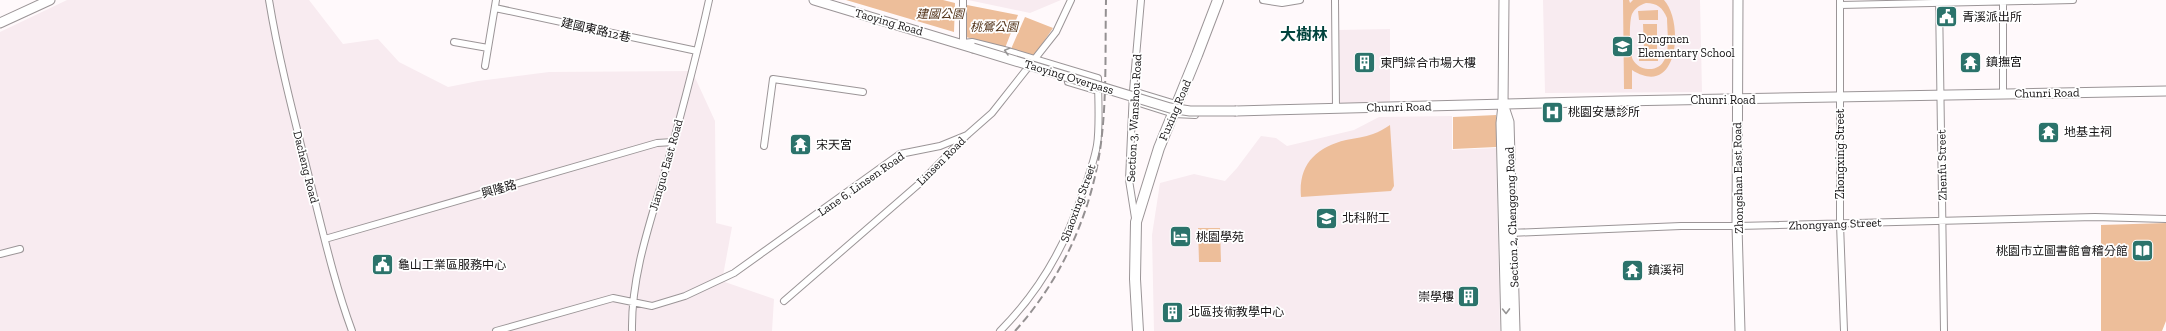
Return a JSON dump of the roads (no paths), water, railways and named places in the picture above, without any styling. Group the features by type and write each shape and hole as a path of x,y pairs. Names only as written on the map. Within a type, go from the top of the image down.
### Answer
{"main road":[{"path":"0,23 50,0"},
{"name":"Taoying Road","path":"814,0 827,2 963,43 974,48"},
{"name":"Fuxing Road","path":"1136,222 1159,148 1218,0"},
{"name":"Section 2, Chenggong Road","path":"1504,0 1503,105 1509,122 1506,331"},
{"name":"Zhongshan East Road","path":"1738,0 1737,100 1740,331"},
{"name":"Taoying Overpass","path":"974,48 1170,108 1190,111 1236,111"},
{"name":"Chunri Road","path":"1236,111 1281,108 1503,105 2166,91"},
{"name":"Section 3, Wanshou Road","path":"1136,222 1135,279 1138,331"},
{"name":"Section 2, Chenggong Road","path":"1508,233 1515,331"}],"street":[{"name":"Dacheng Road","path":"269,0 276,42 324,239 340,297 352,331"},
{"path":"485,66 496,0"},
{"name":"Jianguo East Road","path":"632,331 632,303 639,262 673,142 709,0"},
{"path":"963,0 963,43"},
{"name":"Linsen Road","path":"784,301 920,183 967,135 992,113 1056,32 1071,0"},
{"name":"Section 3, Wanshou Road","path":"1136,222 1129,180 1133,91 1141,0"},
{"path":"1263,0 1282,3 1300,0"},
{"path":"1335,0 1336,108"},
{"path":"1840,2 2073,0"},
{"path":"2003,1 2004,94"},
{"name":"Zhongxing Street","path":"1840,2 1840,224 1844,331"},
{"name":"Zhenfu Street","path":"1939,2 1944,331"},
{"name":"建國東路12巷","path":"494,8 697,51"},
{"path":"454,42 488,48"},
{"name":"Taoying Road","path":"963,43 972,42 1098,78"},
{"name":"Taoying Road","path":"963,43 972,52 1098,91"},
{"path":"1040,72 1044,62"},
{"name":"Shaoxing Street","path":"1000,331 1016,315 1047,273 1068,234 1093,162 1097,143 1098,78"},
{"path":"764,146 773,79 863,92"},
{"name":"Chunri Road","path":"1133,91 1175,109 1281,108"},
{"name":"Chunri Road","path":"1133,102 1175,109 1235,115 1281,108"},
{"name":"Lane 6, Linsen Road","path":"496,331 613,298 652,306 685,296 734,273 900,154 940,146 967,135"},
{"name":"興隆路","path":"324,239 657,143 673,142"},
{"name":"Zhongyang Street","path":"1508,233 1566,232 1681,226 1840,224 2095,217 2166,219"},
{"path":"0,254 20,249"}],"railway":[{"path":"1015,331 1032,311 1060,267 1082,219 1097,169 1103,125 1105,89 1106,0"}],"place":[{"name":"青溪派出所","path":"1946,17"},
{"name":"Dongmen Elementary School","path":"1622,46"},
{"name":"鎮撫宮","path":"1970,62"},
{"name":"東門綜合市場大樓","path":"1365,63"},
{"name":"桃園安慧診所","path":"1553,112"},
{"name":"地基主祠","path":"2049,132"},
{"name":"宋天宮","path":"800,145"},
{"name":"北科附工","path":"1326,218"},
{"name":"桃園學苑","path":"1180,237"},
{"name":"桃園市立圖書館會稽分館","path":"2143,251"},
{"name":"龜山工業區服務中心","path":"382,265"},
{"name":"鎮溪祠","path":"1633,270"},
{"name":"崇學樓","path":"1469,297"},
{"name":"北區技術教學中心","path":"1172,312"}],"district":[{"name":"大樹林","path":"1304,34"}],"park label":[{"name":"建國公園","path":"940,14"},
{"name":"桃鶯公園","path":"994,27"}]}
